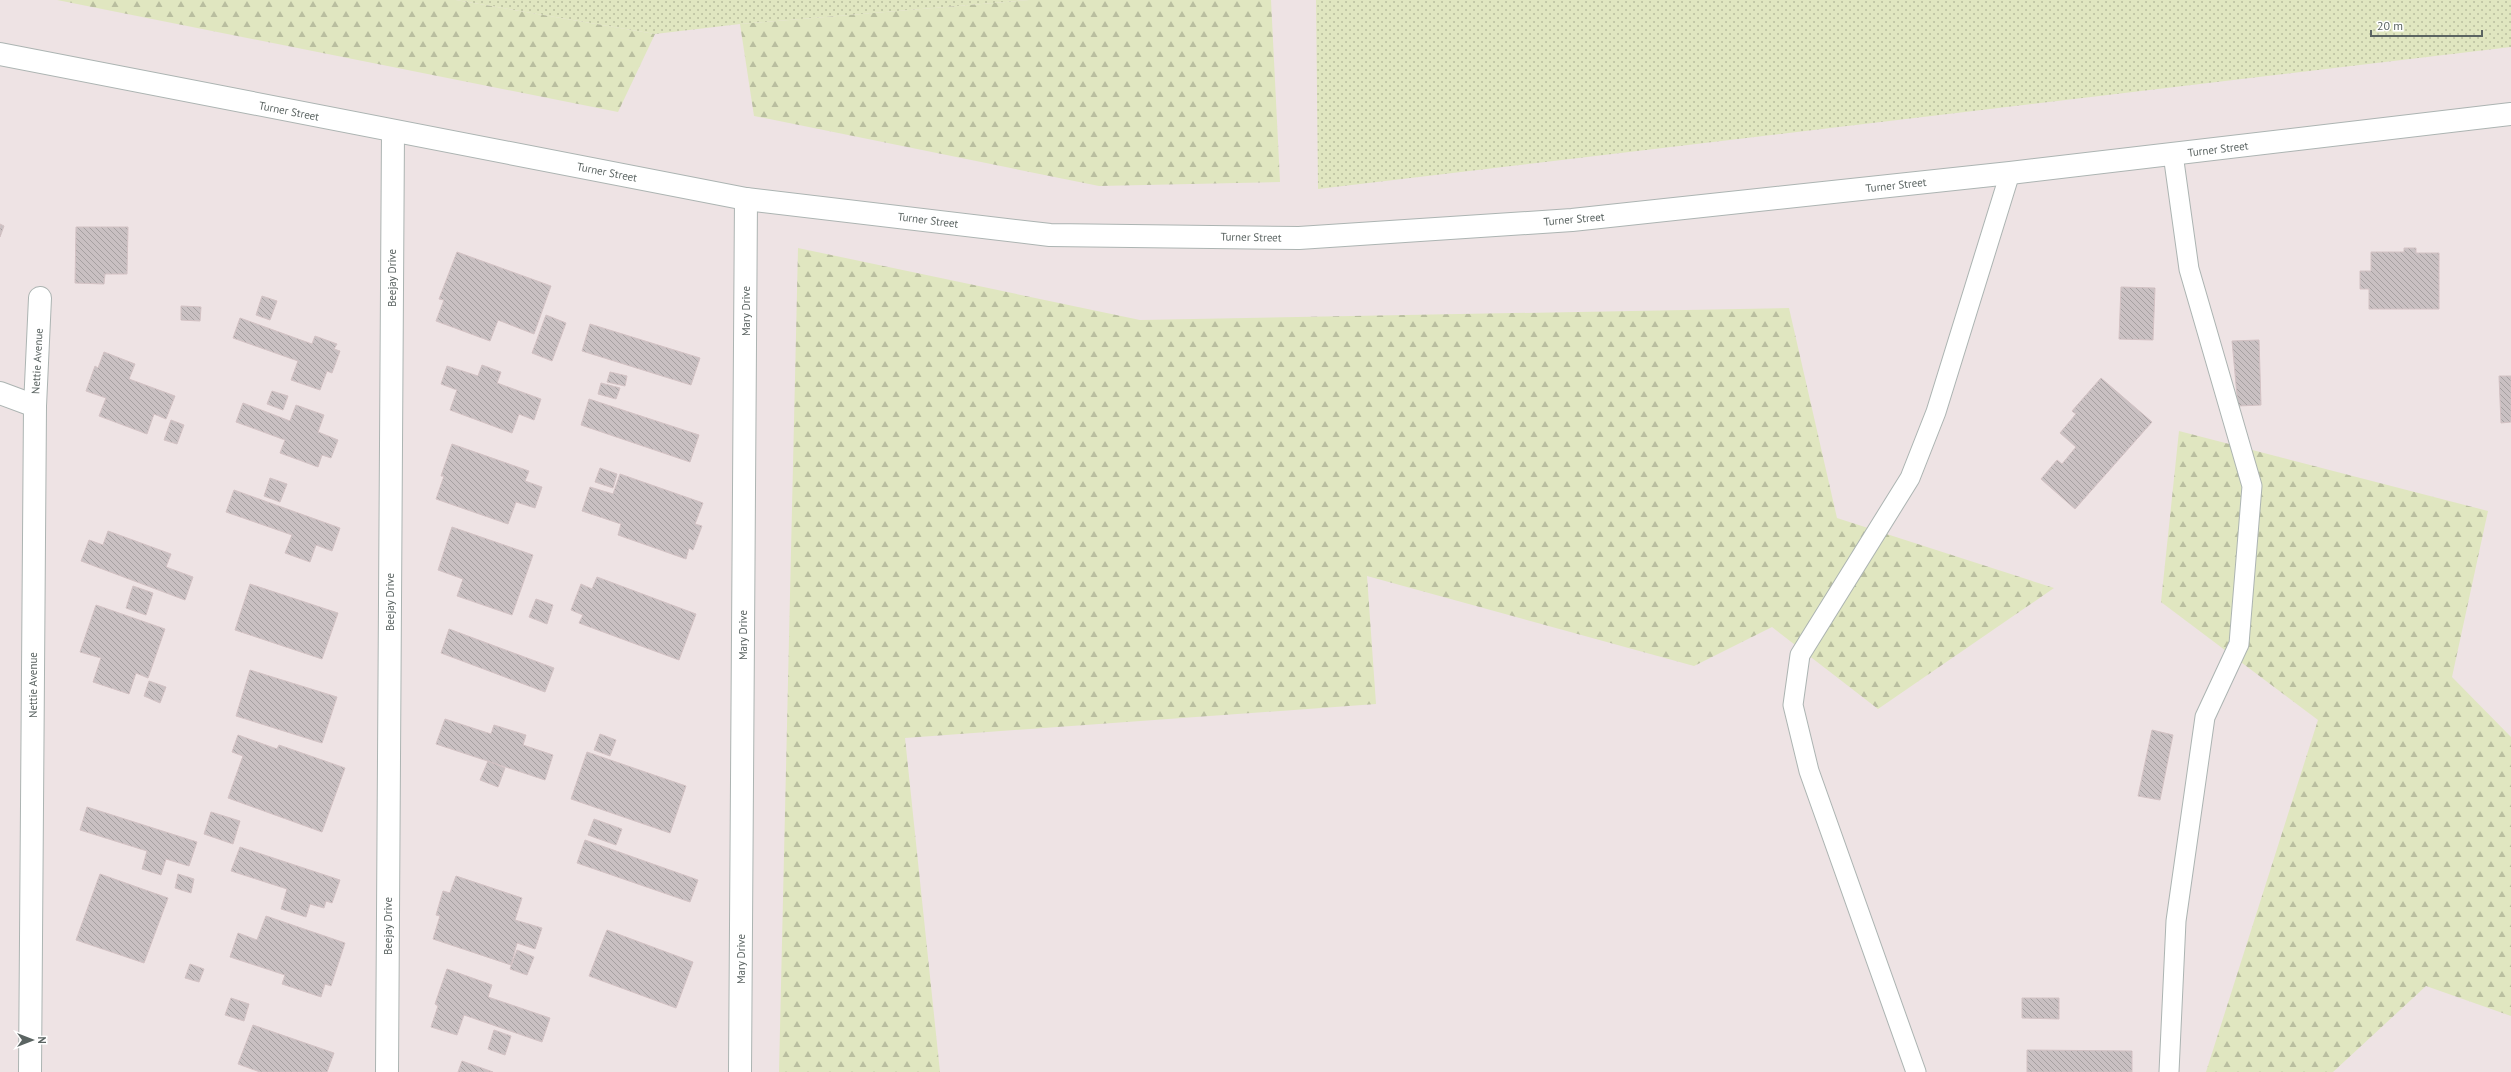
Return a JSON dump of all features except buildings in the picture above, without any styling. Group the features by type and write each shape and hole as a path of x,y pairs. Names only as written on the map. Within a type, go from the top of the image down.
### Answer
{"street":[{"name":"Turner Street","path":"0,54 393,132 746,199 1050,235 1299,238 1572,220 2010,173 2511,114"},
{"name":"Beejay Drive","path":"387,1072 393,132"},
{"name":"Mary Drive","path":"740,1072 746,199"},
{"name":"Nettie Avenue","path":"30,1072 35,406 40,298"},
{"path":"0,393 35,406"}],"lane":[{"path":"2169,1072 2176,922 2179,898 2205,717 2239,644 2252,486 2189,268 2173,154"},
{"path":"1916,1072 1809,771 1793,705 1800,655 1910,478 1936,412 2010,173"}],"green space":[{"path":"57,0 456,0 655,34 618,112"},
{"path":"456,0 1029,0 740,24 655,34"},
{"path":"1029,0 1271,0 1280,182 1099,186 754,116 740,24"},
{"path":"1316,0 2511,0 2511,47 1318,189"},
{"path":"798,248 1140,320 1789,308 1837,518 2054,588 1878,709 1772,627 1694,666 1367,576 1376,704 905,738 940,1072 779,1072"},
{"path":"2179,431 2488,511 2452,677 2511,737 2511,1016 2426,986 2333,1072 2206,1072 2318,720 2161,602"}]}
